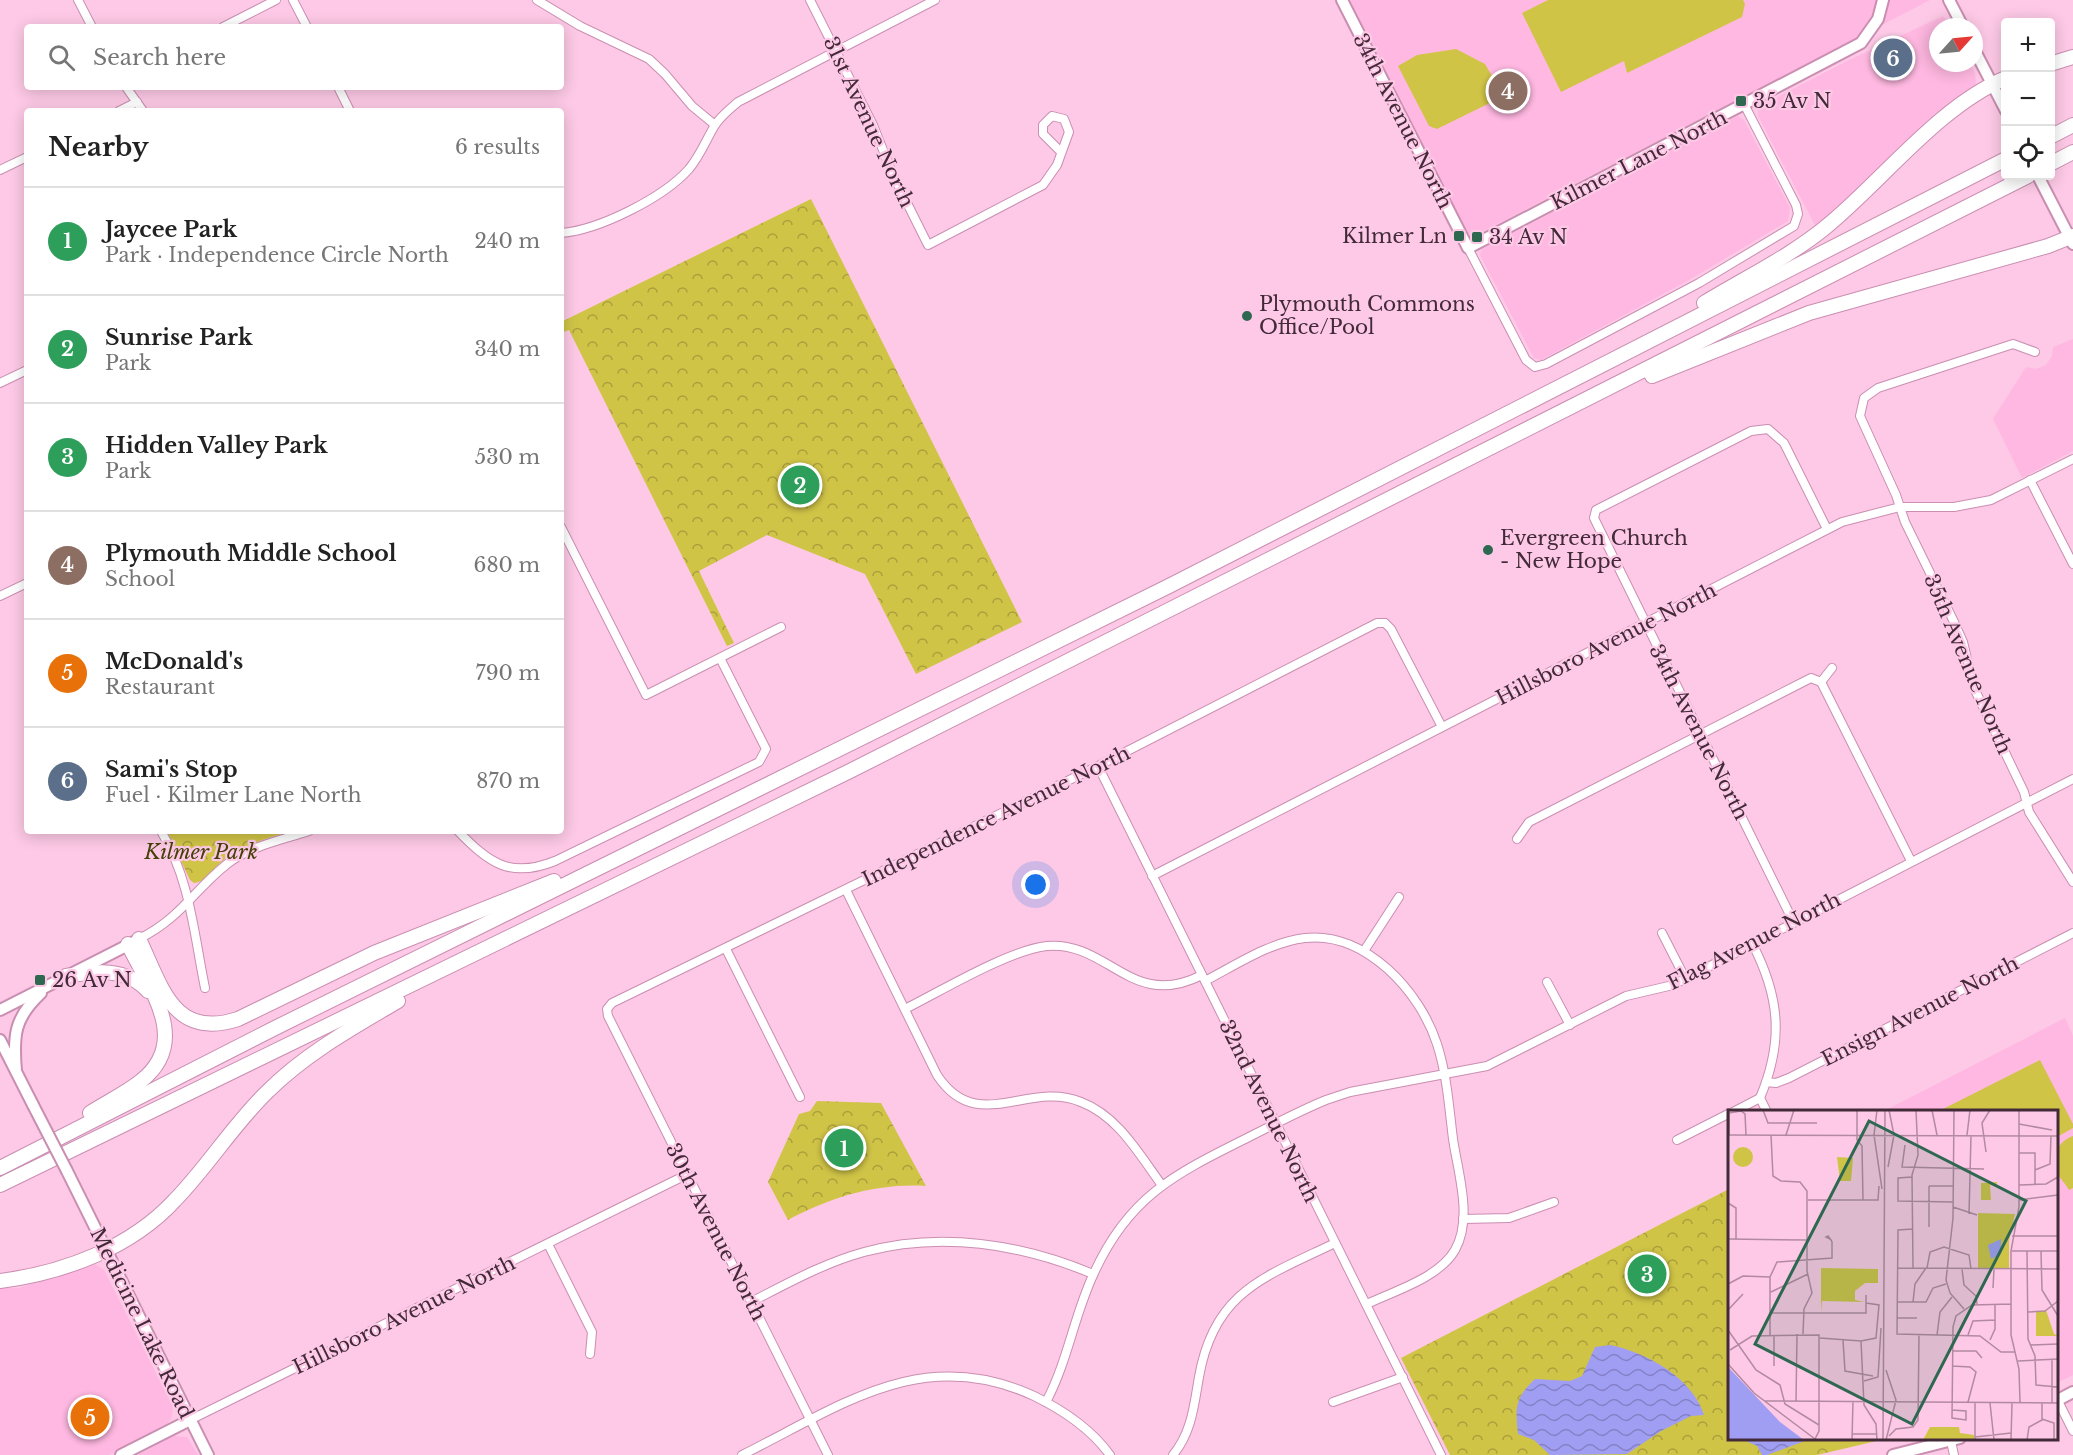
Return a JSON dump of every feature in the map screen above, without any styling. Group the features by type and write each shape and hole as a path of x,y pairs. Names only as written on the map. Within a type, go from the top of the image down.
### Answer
{"highway":[{"path":"2055,62 2073,57"},
{"path":"1610,360 1815,236 1948,115 2001,80"},
{"path":"2055,134 2073,125"},
{"path":"2055,161 2073,152"},
{"path":"14,1160 591,871 1159,592 2001,162"},
{"path":"0,1185 490,948 1153,620 2020,180"},
{"path":"1566,410 1809,313 2072,240"},
{"path":"134,942 175,1009 186,1018 204,1025 220,1025 238,1019 374,953 552,881 591,871"},
{"path":"0,1168 141,1081 162,1056 166,1022 155,1000 134,942"},
{"path":"0,1281 47,1273 105,1251 143,1227 173,1202 251,1109 295,1066 345,1033 490,948"},
{"path":"66,976 105,971 117,973 136,981 155,1000"}],"street":[{"path":"78,0 90,24"},
{"path":"229,24 276,0"},
{"path":"293,0 305,24"},
{"path":"537,0 580,26 649,59 692,106 716,125"},
{"name":"31st Avenue North","path":"810,0 873,125 893,176 928,244 1043,185 1057,165 1060,152"},
{"path":"564,233 576,232 594,226 669,188 689,169 716,125 738,102 935,0"},
{"name":"34th Avenue North","path":"1342,0 1526,360 1535,367 1546,364 1699,283 1789,230 1797,221 1796,205 1745,106"},
{"name":"Kilmer Lane North","path":"1468,248 1745,106 1861,43 1878,19 1883,0"},
{"path":"1949,0 1958,18"},
{"path":"1983,66 2001,101"},
{"path":"128,90 141,108"},
{"path":"340,90 348,108"},
{"path":"125,108 137,102"},
{"path":"1052,116 1061,117 1069,125 1069,132 1060,152 1043,134 1043,125 1052,116"},
{"path":"0,170 24,158"},
{"path":"2040,180 2072,240"},
{"path":"1900,507 1860,416 1861,407 1870,392 2013,344 2035,352"},
{"path":"0,383 24,371"},
{"name":"34th Avenue North","path":"1793,921 1594,518 1596,510 1751,431 1768,429 1778,435 1827,529"},
{"name":"Hillsboro Avenue North","path":"1152,876 1827,529 1856,516 1900,507 1972,505 2007,493 2073,459"},
{"path":"2030,480 2073,564"},
{"name":"35th Avenue North","path":"1900,507 1905,522 1963,642 1974,688 2027,802 2029,812 2073,882"},
{"path":"564,532 646,695 781,627"},
{"path":"0,596 24,584"},
{"name":"Independence Avenue North","path":"608,1009 612,1003 1098,766 1377,623 1385,623 1397,639 1442,727"},
{"path":"461,834 475,849 503,867 531,869 555,861 759,762 765,749 720,658"},
{"path":"1821,682 1832,668"},
{"path":"1517,839 1529,822 1811,678 1821,682 1911,861"},
{"name":"32nd Avenue North","path":"1098,766 1441,1455"},
{"name":"Flag Avenue North","path":"1046,1402 1063,1366 1077,1317 1093,1274 1123,1221 1161,1184 1194,1164 1306,1108 1350,1092 1444,1076 1495,1063 1626,996 1673,985 1793,921 2073,779"},
{"path":"162,834 182,874 205,988"},
{"path":"0,1010 164,925 234,859 256,848 300,834"},
{"path":"846,890 938,1075 955,1096 982,1106 1047,1096 1082,1102 1115,1124 1161,1184"},
{"path":"1364,951 1399,897"},
{"path":"1662,933 1686,978"},
{"name":"Ensign Avenue North","path":"1766,1082 1776,1083 1789,1078 2073,933"},
{"path":"905,1009 1013,956 1047,946 1078,950 1149,985 1177,986 1203,978 1271,948 1305,938 1339,941 1364,951 1389,972 1422,1012 1438,1046 1463,1219 1460,1239 1443,1265 1367,1304"},
{"path":"1735,1110 1760,1098 1774,1052 1776,1006 1771,982 1752,943"},
{"path":"726,949 800,1096"},
{"path":"1547,982 1570,1025"},
{"path":"16,1071 13,1041 18,1023 30,1004 51,984"},
{"name":"30th Avenue North","path":"608,1009 608,1016 828,1455"},
{"name":"Medicine Lake Road","path":"0,1040 208,1455"},
{"path":"1760,1098 1766,1110"},
{"path":"1677,1140 1728,1114"},
{"name":"Hillsboro Avenue North","path":"121,1455 688,1174"},
{"path":"1463,1219 1509,1218 1554,1202"},
{"path":"751,1302 797,1278 865,1252 937,1242 974,1242 1011,1247 1048,1257 1093,1274"},
{"path":"1173,1455 1182,1444 1189,1428 1205,1348 1222,1314 1249,1287 1335,1243"},
{"path":"548,1244 592,1332 590,1354"},
{"path":"742,1455 892,1383 933,1376 968,1376 994,1382 1046,1402 1086,1430 1110,1455"},
{"path":"1333,1402 1403,1377"},
{"path":"2058,1400 2073,1392"},
{"path":"2058,1403 2073,1431"},
{"path":"1893,1455 1956,1440 1954,1455"}],"shaded area":[{"path":"1350,0 1930,0 1476,235 1468,233"},
{"path":"1929,23 1929,72 1974,72 1976,84 1972,91 1817,229 1758,116 1758,111 1760,106 1847,61"},
{"path":"1738,116 1744,120 1790,208 1788,221 1689,280 1541,360 1534,358 1480,255 1482,249"},
{"path":"2073,339 2073,451 2022,478 1993,419 2026,367 2036,369 2046,365 2052,356 2053,347"},
{"path":"2065,1018 2073,1036 2073,1375 2058,1382 2058,1110 1886,1110"},
{"path":"86,1263 94,1263 104,1270 173,1407 172,1417 168,1423 109,1455 0,1455 0,1288 19,1288 64,1274"},
{"path":"174,1436 187,1437 198,1455 138,1455"}],"green space":[{"path":"1548,0 1743,0 1745,4 1742,17 1627,73 1624,61 1561,92 1522,13"},
{"path":"1456,49 1485,64 1504,96 1437,129 1429,126 1398,66 1417,55"},
{"path":"811,199 1022,622 916,674 865,574 767,535 699,571 734,643 727,646 569,330 564,332 564,321"},
{"name":"Kilmer Park","path":"168,834 282,834 236,852 198,882 194,883 190,880"},
{"path":"2040,1060 2073,1128 2058,1136 2058,1110 1941,1110"},
{"path":"817,1101 881,1103 926,1186 890,1187 855,1193 788,1220 768,1182 799,1114 810,1111"},
{"path":"2073,1136 2073,1188 2069,1190 2058,1174 2058,1149 2068,1138"},
{"path":"1728,1190 1728,1440 1881,1440 1817,1455 1450,1455 1401,1358"}],"water":[{"path":"1610,1345 1653,1360 1679,1378 1690,1389 1704,1415 1691,1416 1661,1431 1627,1454 1550,1455 1534,1440 1518,1434 1518,1404 1523,1392 1535,1379 1570,1381 1582,1376 1595,1347"},
{"path":"1744,1440 1807,1440 1767,1455 1762,1455 1757,1446"}],"place":[{"name":"Sami's Stop","path":"1893,58"},
{"name":"Plymouth Middle School","path":"1508,91"},
{"name":"35 Av N","path":"1741,101"},
{"name":"Kilmer Ln","path":"1459,236"},
{"name":"34 Av N","path":"1477,237"},
{"name":"Plymouth Commons Office/Pool","path":"1247,316"},
{"name":"Sunrise Park","path":"800,485"},
{"name":"Evergreen Church - New Hope","path":"1488,550"},
{"name":"26 Av N","path":"40,980"},
{"name":"Jaycee Park","path":"844,1148"},
{"name":"Hidden Valley Park","path":"1647,1274"},
{"name":"McDonald's","path":"90,1417"}]}
